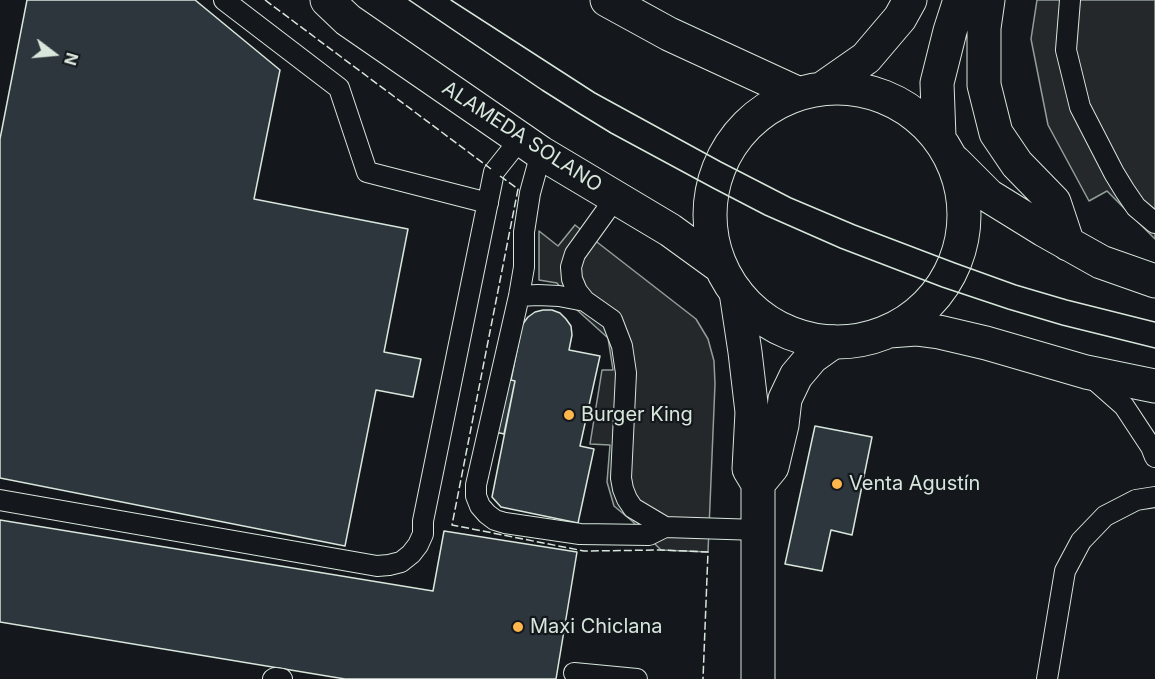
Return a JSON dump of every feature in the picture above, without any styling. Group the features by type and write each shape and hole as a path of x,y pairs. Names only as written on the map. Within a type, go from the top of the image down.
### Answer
{"main road":[{"name":"ALAMEDA SOLANO","path":"327,0 348,20 531,146 670,230 729,280 756,312 779,329 806,339 833,342 862,340 889,332"},
{"path":"607,0 669,33 810,91 849,87 875,92 899,102 921,117 988,196 1101,262 1155,281"},
{"path":"758,679 758,484 749,469 752,412 745,352 729,280 713,242 710,215 712,188 722,162 735,139 752,120 773,104 810,91 866,58 900,18 910,0"},
{"path":"889,332 909,321 942,287 955,264 963,236 965,210 961,184 945,148 937,83 960,0"},
{"path":"988,0 984,28 984,85 996,133 1017,164 1054,202 1068,244"},
{"path":"889,332 916,329 939,332 1086,372 1155,386"},
{"path":"758,484 772,467 782,425 785,399 796,376 812,357 833,342"}],"lane":[{"path":"224,0 339,88 367,172 488,203"},
{"path":"1070,0 1066,50 1080,107 1114,173 1136,207 1155,223"},
{"path":"0,500 378,566 401,562 411,555 423,534 423,521 494,172 531,146"},
{"path":"531,146 530,194 524,232 524,267 476,485 476,496 480,506 486,514 505,523 580,534 649,535 665,527 758,530"},
{"path":"616,197 575,254 572,279 577,291 585,301 612,320 622,346 626,373 621,478 623,489 633,508 665,527"},
{"path":"519,296 559,296 585,301"},
{"path":"1086,372 1124,406 1152,447 1155,457"},
{"path":"1047,679 1065,571 1081,541 1105,516 1136,500 1155,497"},
{"path":"574,673 637,679"},
{"path":"273,679 282,679"}],"shaded area":[{"path":"1037,0 1155,0 1155,239 1107,191 1089,201 1048,125 1031,39"},
{"path":"575,225 696,319 708,339 714,361 715,384 708,552 661,550 614,506 607,482 610,445 590,444 602,370 613,370 608,338 577,310 557,283 539,280 539,231 558,246"}],"building":[{"path":"27,0 195,0 280,70 254,199 408,229 384,352 421,359 413,397 376,390 345,546 0,478 0,139"},
{"path":"543,310 560,313 571,326 569,350 600,356 580,446 594,449 578,523 501,507 492,497 515,381 511,380 522,325 535,312"},
{"path":"499,377 515,381 504,434 487,430"},
{"path":"815,426 872,437 852,535 831,530 822,571 785,564"},
{"path":"0,520 433,591 444,531 577,552 556,679 345,679 0,622"}],"tram line":[{"path":"409,0 542,90 611,133 765,215 840,248 942,287 1062,325 1155,348"},
{"path":"451,0 595,93 791,198 855,225 1016,285 1155,322"}],"fence":[{"path":"265,0 491,169"},
{"path":"500,176 518,189 452,525 584,551 708,552 703,679"}],"place":[{"name":"Burger King","path":"569,415"},
{"name":"Venta Agustín","path":"837,484"},
{"name":"Maxi Chiclana","path":"518,627"}]}
